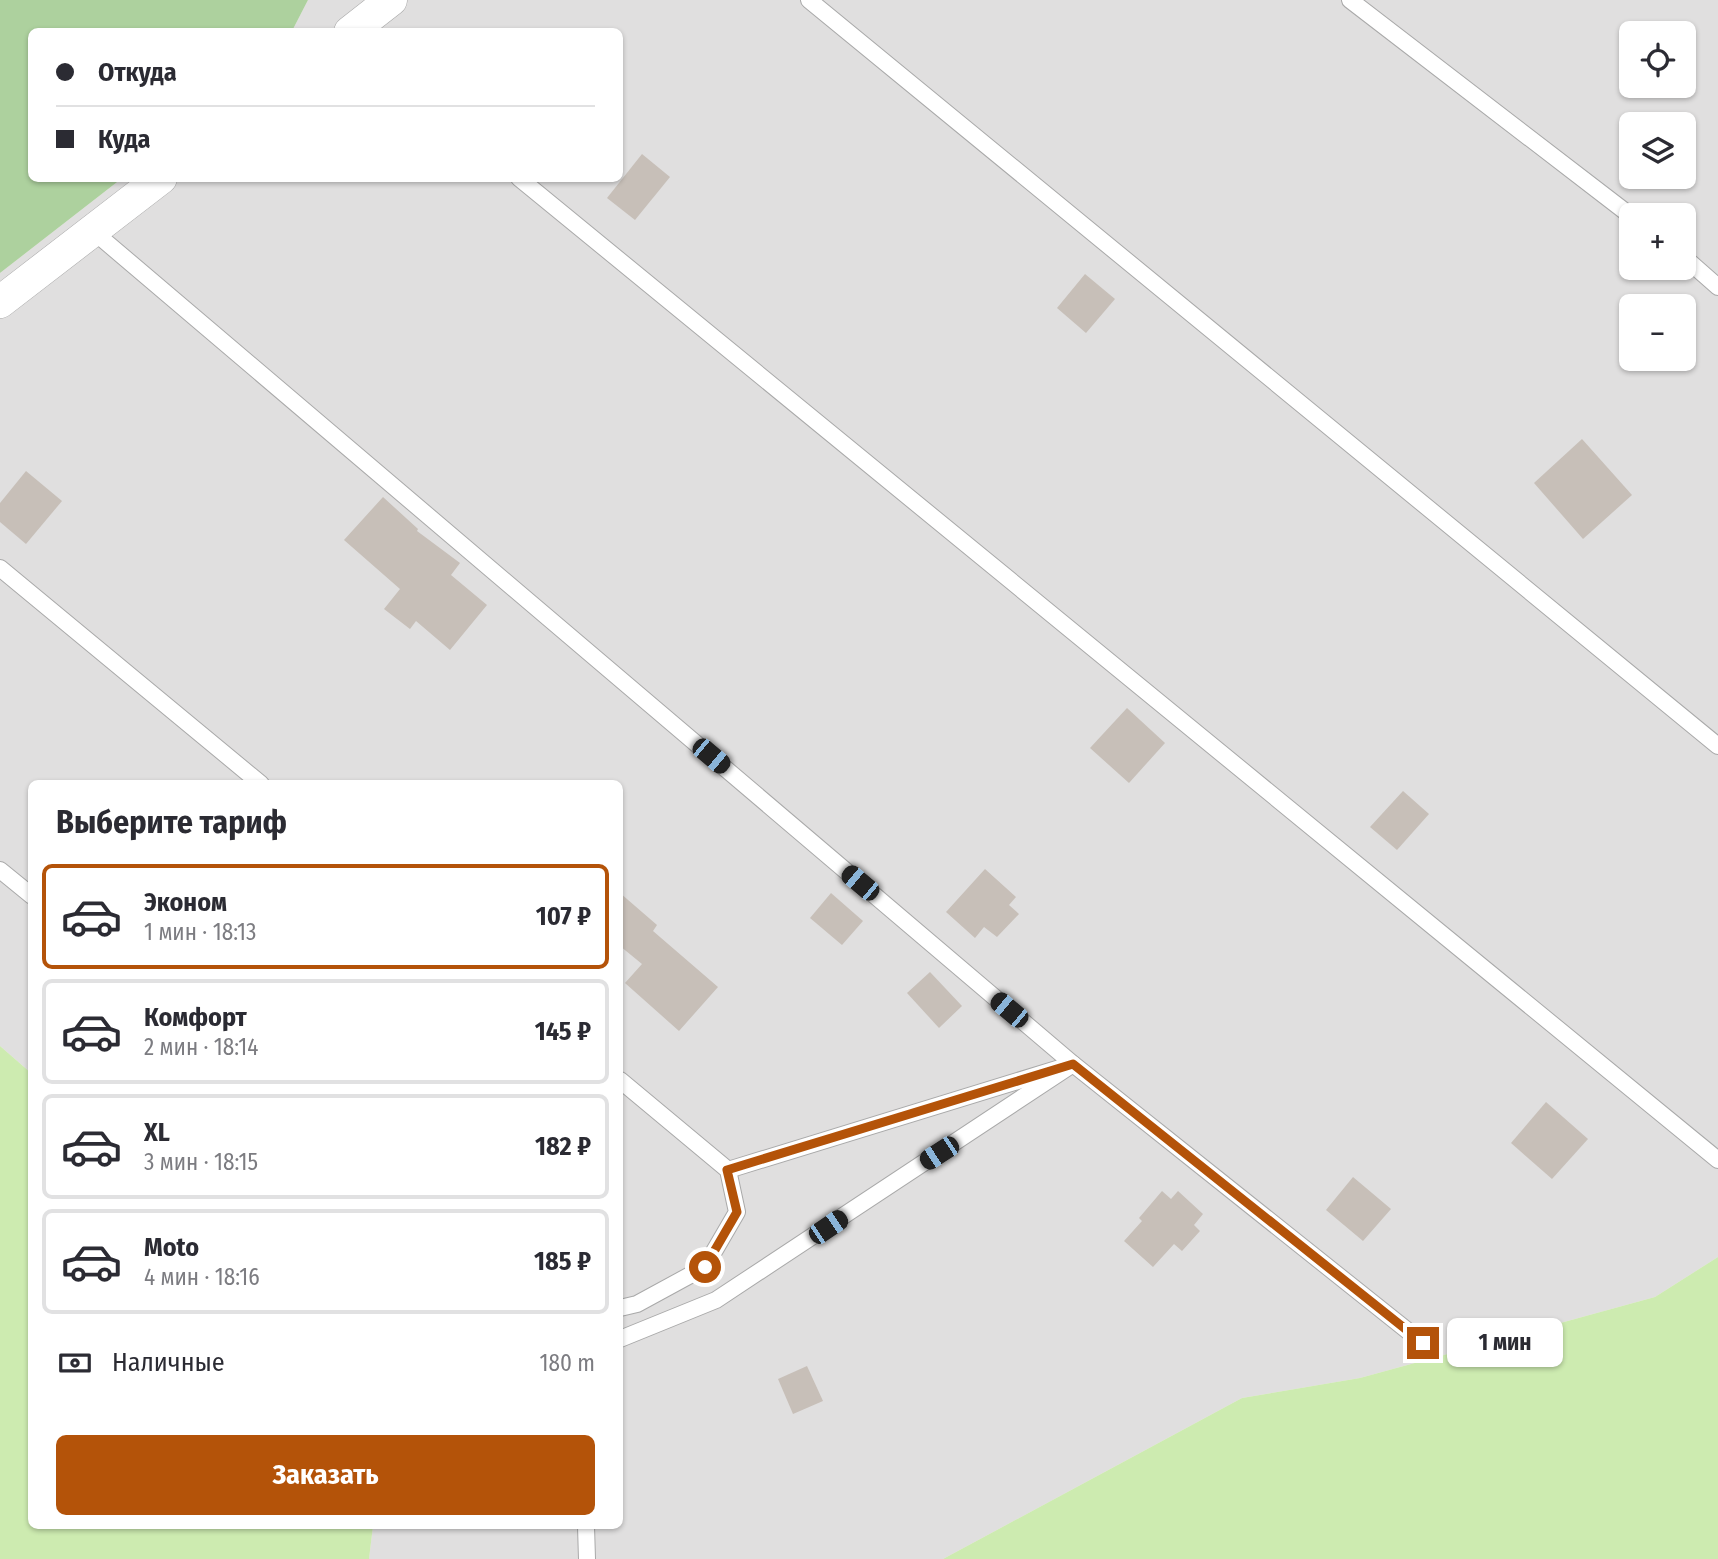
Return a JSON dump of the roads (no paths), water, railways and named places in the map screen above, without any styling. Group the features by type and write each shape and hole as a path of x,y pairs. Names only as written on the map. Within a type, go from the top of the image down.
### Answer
{"street":[{"path":"355,28 391,0"},
{"path":"0,302 156,182"}],"lane":[{"path":"809,0 1718,746"},
{"path":"1350,0 1619,207"},
{"path":"524,182 1718,1160"},
{"path":"93,231 1073,1064 1423,1343"},
{"path":"1696,266 1718,287"},
{"path":"0,568 256,780"},
{"path":"0,870 28,892"},
{"path":"727,1170 1073,1064"},
{"path":"623,1338 716,1300 1073,1064"},
{"path":"623,1083 727,1170 737,1212 705,1267 637,1304 623,1307"},
{"path":"586,1529 587,1559"}]}
